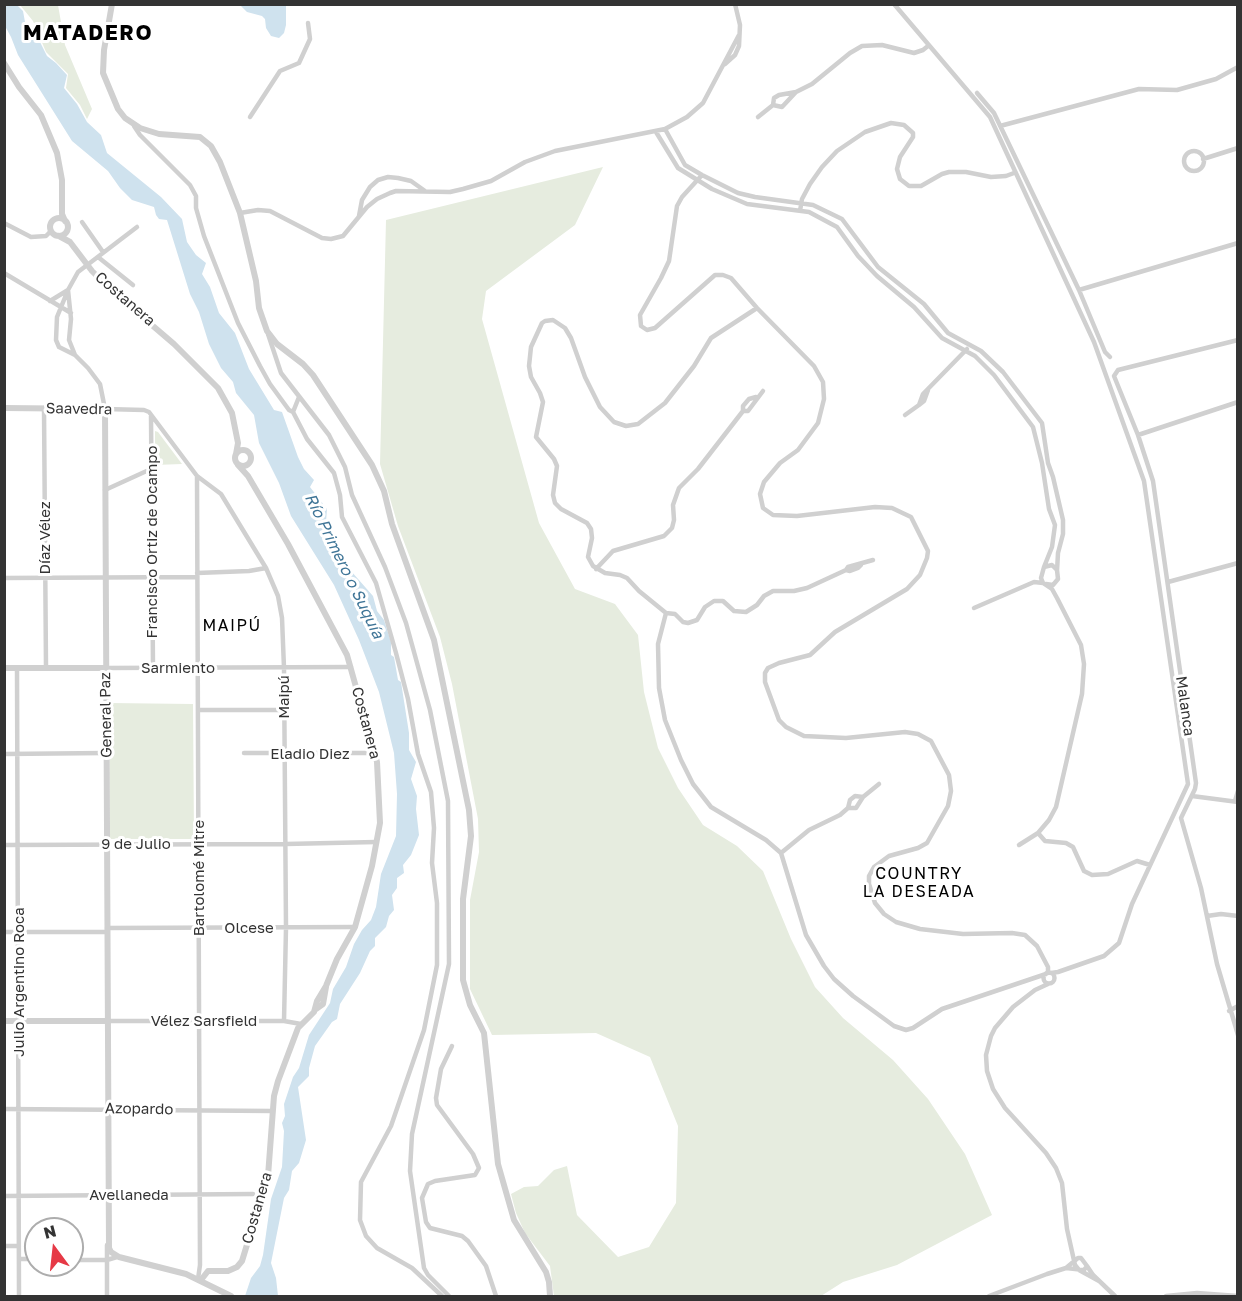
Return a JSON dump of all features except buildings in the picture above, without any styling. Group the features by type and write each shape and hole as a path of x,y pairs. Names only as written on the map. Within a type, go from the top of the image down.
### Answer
{"street":[{"path":"112,4 104,50 103,73 118,109 134,125 140,135 190,185 196,196 196,208 204,236 238,323 270,384 289,410 293,412 307,439 334,473 340,495 342,517 376,583 408,699 418,754 431,792 434,828 432,863 437,903 437,965 424,1030 391,1126 361,1182 360,1220 366,1236 377,1248 412,1268 445,1296"},
{"path":"240,213 270,211 322,238 331,239 343,236 367,207 377,199 396,191 450,192 470,188 490,181 525,162 555,151 665,129 687,117 703,103 725,64 737,51 739,18 735,4"},
{"path":"894,4 988,114 1094,342 1144,481 1188,780 1186,790 1132,904 1119,943 1104,956 1047,977 1038,988 1013,1006 991,1036 986,1062 993,1089 1001,1102 1020,1127 1046,1153 1056,1168 1062,1183 1066,1229 1076,1252 1099,1281 1115,1296"},
{"path":"250,117 280,71 299,63 310,39 308,23"},
{"path":"758,117 773,105 774,99 779,95 796,92 812,84 862,46 882,45 914,53 928,46"},
{"name":"Costanera","path":"4,63 41,116 57,153 62,180 61,209 70,242"},
{"path":"1000,126 1139,89 1177,90 1216,79 1238,67"},
{"path":"773,105 782,107 796,92"},
{"path":"977,93 993,110 1079,290 1105,352 1110,357"},
{"path":"800,211 804,194 815,176 837,151 865,132 891,123 904,124 913,133 913,137 900,157 897,169 900,179 909,186 921,186 949,172 966,172 991,177 1014,173"},
{"path":"134,125 153,133 195,135 204,139 220,162 240,213 256,281 259,308 281,373 329,435 345,467 352,495 385,567 406,623 430,710 447,801 449,964 446,987 412,1134 410,1171 424,1268 445,1296"},
{"path":"665,129 685,165 702,175 738,193 801,203 820,208 842,219 869,257 924,304 948,333 981,351 992,360 1042,423 1048,463 1061,508 1063,534 1058,553 1058,598"},
{"path":"656,132 678,168 698,181 741,202 813,213 837,227 858,256 918,311 942,338 985,365 1033,427 1042,463 1049,509 1055,525 1052,547 1041,575 1045,584 1058,598 1083,653 1083,681 1056,807 1049,820 1038,832 1019,845"},
{"path":"1203,159 1238,148"},
{"path":"670,155 677,151"},
{"path":"1194,151 1200,153 1203,159 1201,168 1196,171 1187,168 1184,163 1187,154 1194,151"},
{"path":"702,175 677,206 669,261 657,288 640,315 641,326 647,330 655,328 712,277 719,274 731,278 818,370 823,382 822,410 814,428 798,450 780,463 764,482 760,494 763,508 773,514 797,516 874,507 892,508 911,517 928,551 917,580 907,589 835,632 810,655 779,663 768,669 765,673 765,682 779,720 786,727 804,736 846,738 905,732 918,734 931,741 949,775 951,791 948,806 927,843 918,848 889,855 874,867 869,876 869,884 875,903 884,914 896,922 920,929 963,934 1025,935 1037,946 1048,967 1047,977"},
{"path":"359,219 362,200 370,187 378,180 388,177 405,180 421,187 426,192"},
{"name":"Costanera","path":"61,209 51,223 51,231 70,242 111,290 174,344 218,388 231,413 238,443 235,458 238,465 248,476 331,623 351,667 375,753 380,812 362,909 337,959 326,986 323,1004 301,1024 278,1082 273,1111 268,1176 242,1261 237,1267 228,1271 208,1271 199,1279"},
{"path":"55,219 65,221"},
{"path":"82,222 103,252"},
{"path":"4,223 32,237 46,236 51,231"},
{"path":"105,409 100,384 75,355 59,346 56,340 56,324 68,290 78,272 137,227"},
{"path":"59,236 67,229"},
{"path":"1079,290 1238,243"},
{"path":"98,257 134,285"},
{"path":"4,273 71,313"},
{"path":"884,282 888,275"},
{"path":"50,301 68,290"},
{"path":"68,290 71,313 69,340 75,355"},
{"path":"757,308 711,338 665,403 638,424 626,426 614,422 600,407 565,328 558,322 549,320 539,326 528,358 531,377 543,402 536,436 557,466 553,490 555,503 586,523 591,529 592,538 588,557 590,564 605,573 627,578 666,613 675,614 683,622 697,620 705,607 718,601 726,603 738,613 746,612 773,591 794,591 807,588 848,567 873,560"},
{"path":"267,331 277,344 303,364 313,375 372,465 380,480 392,524 434,640 471,824 463,905 464,985 470,1005 484,1033 495,1141 507,1197 517,1226 546,1272 550,1296"},
{"name":"Malanca","path":"1238,339 1118,370 1114,374 1153,481 1196,783 1181,818 1238,1035"},
{"path":"905,415 919,405 920,399 939,375 966,351 969,344"},
{"path":"597,569 613,551 664,536 672,528 673,505 679,488 698,469 742,411 748,411 756,397 763,391"},
{"path":"293,412 299,397"},
{"path":"1138,435 1238,402"},
{"path":"1023,413 1029,407"},
{"name":"Saavedra","path":"4,408 144,410 151,416"},
{"name":"Díaz Vélez","path":"44,408 46,668"},
{"name":"General Paz","path":"105,409 107,1240"},
{"name":"Francisco Ortiz de Ocampo","path":"151,416 153,668"},
{"name":"Maipú","path":"151,416 197,477 221,494 266,568 280,605 284,668 286,844 284,1021"},
{"path":"238,443 251,457 248,476"},
{"path":"236,454 246,451"},
{"path":"238,465 245,466 250,463"},
{"path":"105,490 151,469"},
{"name":"Bartolomé Mitre","path":"197,477 199,1279"},
{"path":"1168,582 1238,563"},
{"path":"1026,585 1043,568 1052,565 1057,571"},
{"path":"4,578 152,578 266,568"},
{"path":"974,608 1034,582 1053,585 1058,579"},
{"path":"666,613 657,644 659,688 665,720 681,760 693,784 711,807 766,840 781,853 806,935 834,979 853,996 899,1029 913,1028 942,1008 1035,976 1054,980 1068,969"},
{"name":"Sarmiento","path":"4,668 351,667"},
{"name":"Julio Argentino Roca","path":"17,668 19,1296"},
{"path":"198,710 284,710"},
{"path":"4,754 106,753"},
{"name":"Eladio Diez","path":"244,753 375,753"},
{"path":"781,853 810,830 835,818 848,808 856,808 863,797 879,784"},
{"path":"1192,796 1236,802 1238,791"},
{"path":"848,808 850,800 855,796 863,797"},
{"path":"1038,832 1045,841 1066,843 1073,847 1084,871 1092,875 1108,874 1137,861 1150,865"},
{"name":"9 de Julio","path":"4,845 376,842"},
{"path":"1207,916 1221,914 1238,916"},
{"name":"Olcese","path":"4,932 355,927"},
{"path":"1230,1011 1238,1006"},
{"path":"4,1021 107,1021"},
{"name":"Vélez Sarsfield","path":"107,1021 284,1021 301,1024"},
{"path":"452,1046 441,1069 437,1105 473,1154 479,1168 475,1175 428,1184 422,1198 426,1222 430,1228 462,1236 468,1241 486,1266 496,1296"},
{"name":"Azopardo","path":"4,1109 273,1111"},
{"name":"Avellaneda","path":"4,1196 253,1194"},
{"path":"107,1240 111,1252 122,1258"},
{"path":"107,1240 107,1296"},
{"path":"1070,1240 1074,1262 1081,1270 1099,1281"},
{"path":"4,1246 19,1246"},
{"path":"84,1260 122,1258 199,1279 231,1296"},
{"path":"989,1296 1066,1268 1076,1258 1081,1258"},
{"path":"19,1259 24,1259"},
{"path":"1066,1268 1081,1270 1086,1269 1087,1266"},
{"path":"1166,1296 1197,1293 1238,1296"}],"shaded area":[{"path":"20,5 58,5 65,45 92,109 87,119 80,105 66,88 68,74 46,52 33,21"},
{"path":"603,167 575,225 486,291 482,319 539,523 575,589 615,604 638,635 644,692 658,748 678,788 703,825 737,846 763,871 791,939 815,987 843,1018 893,1060 928,1099 965,1154 992,1215 897,1265 843,1282 821,1296 554,1296 550,1266 525,1233 511,1194 524,1187 538,1186 554,1170 567,1166 577,1215 618,1257 649,1247 676,1203 678,1126 650,1057 596,1033 492,1035 470,989 470,900 479,852 478,819 452,684 440,637 398,526 380,464 386,220"},
{"path":"155,431 158,432 182,464 155,465"},
{"path":"109,703 193,704 194,839 110,839"}],"water":[{"name":"Río Primero o Suquía","path":"5,5 17,5 23,11 25,22 38,38 47,56 67,75 64,88 77,104 87,122 101,135 107,153 161,197 182,219 187,242 196,255 206,263 202,274 210,287 219,313 235,333 249,369 274,410 282,412 298,457 304,469 314,480 310,487 327,509 326,522 344,563 373,596 377,611 384,620 391,642 391,655 394,657 398,680 401,682 409,733 409,750 416,762 411,779 417,796 419,835 411,855 403,865 404,873 397,878 397,888 392,895 394,910 389,916 386,927 375,938 375,946 340,1004 337,1019 332,1022 315,1046 309,1076 298,1087 306,1140 299,1163 292,1171 289,1190 284,1198 271,1263 278,1296 245,1296 251,1278 260,1266 271,1199 282,1167 284,1104 293,1077 299,1068 309,1035 330,1003 333,989 346,967 354,944 371,920 376,907 381,874 396,836 397,794 394,753 379,692 359,640 334,585 291,516 279,483 259,443 254,415 236,393 233,382 221,368 209,344 199,312 190,294 167,220 159,219 154,207 132,200 108,171 72,141 18,55 5,26"},
{"path":"240,5 286,5 284,33 279,38 271,36 262,16 247,12"}],"district":[{"name":"MATADERO","path":"88,33"},
{"name":"MAIPÚ","path":"232,626"},
{"name":"COUNTRY LA DESEADA","path":"919,883"}]}
